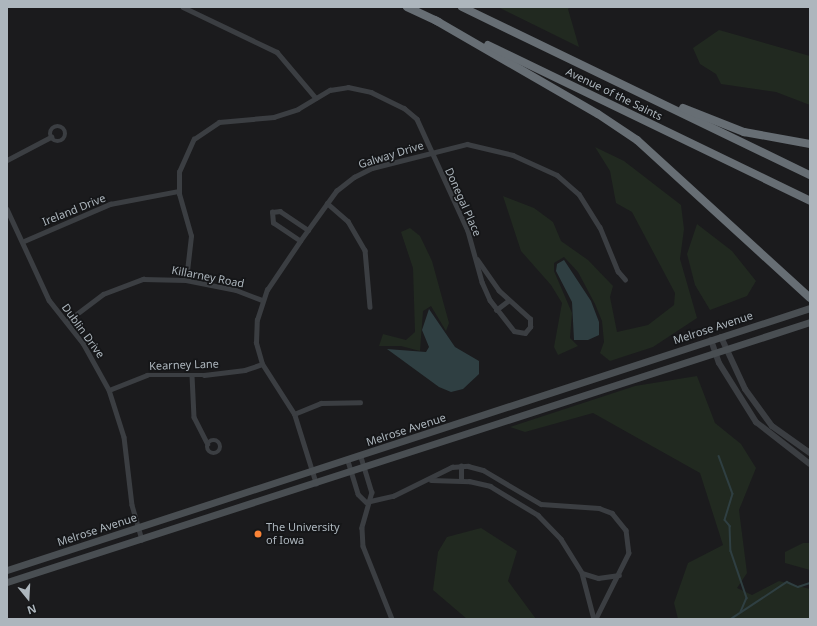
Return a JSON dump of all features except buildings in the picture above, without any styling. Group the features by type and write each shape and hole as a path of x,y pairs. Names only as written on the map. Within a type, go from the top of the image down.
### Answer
{"highway":[{"name":"Avenue of the Saints","path":"408,7 810,201"},
{"name":"Avenue of the Saints","path":"462,7 810,175"},
{"path":"435,20 598,114 637,140 810,298"},
{"path":"512,31 718,123 761,136 810,144"}],"main road":[{"name":"Melrose Avenue","path":"7,570 361,457 810,308"},
{"name":"Melrose Avenue","path":"7,582 365,469 715,352 810,322"}],"street":[{"path":"183,7 277,52 316,98"},
{"name":"Donegal Place","path":"186,280 191,236 179,191 181,162 202,132 227,120 281,115 339,88 371,92 412,114 432,152 477,260 482,282 496,310 517,334 528,331 530,319 508,301 477,260"},
{"path":"7,160 51,137"},
{"name":"Galway Drive","path":"316,484 294,414 262,364 256,331 262,300 300,241 327,203 345,183 362,172 432,152 475,144 513,155 557,175 589,207 618,271 625,279"},
{"name":"Ireland Drive","path":"24,240 110,204 179,191"},
{"path":"327,203 348,221 363,245 370,273 370,307"},
{"name":"Dublin Drive","path":"7,209 24,240 50,300 93,358 109,390 124,437 132,505 142,540"},
{"path":"300,241 273,222 272,212 280,211 308,230"},
{"name":"Killarney Road","path":"66,322 103,294 122,285 157,278 186,280 236,290 262,300"},
{"path":"496,310 508,301"},
{"path":"721,337 725,349 745,389 772,426 810,453"},
{"path":"711,340 715,352 756,422 795,456 810,464"},
{"name":"Kearney Lane","path":"109,390 147,375 192,375 245,370 262,364"},
{"path":"192,375 194,417 208,444"},
{"path":"294,414 321,403 360,402"},
{"path":"361,457 365,469 371,501 362,528 363,546 392,619"},
{"path":"348,461 361,498 371,501 431,480 461,480 490,486 524,505 554,531 582,573 595,619"},
{"path":"461,466 461,480"},
{"path":"431,480 440,472 461,466 483,470 528,498 554,506 599,508 615,516 626,530 630,545 628,560 595,619"},
{"path":"524,505 528,498"},
{"path":"582,573 598,578 619,575"}],"shaded area":[{"path":"498,7 570,7 568,9 579,47"},
{"path":"719,30 810,56 810,105 776,92 721,84 716,74 700,64 693,48"},
{"path":"595,147 624,161 681,205 684,229 680,259 697,318 653,347 610,361 600,353 604,342 602,321 595,304 578,272 564,257 554,263 554,271 572,313 570,338 578,346 558,355 554,347 562,303 551,285 521,251 503,196 534,208 553,222 561,241 588,260 613,286 610,297 617,332 648,325 674,305 675,293 632,212 616,203 610,171"},
{"path":"697,224 732,251 756,281 747,296 710,310 695,285 687,254"},
{"path":"410,228 420,236 432,261 449,323 446,331 431,306 423,311 420,351 401,346 379,346 383,334 406,340 415,332 413,268 401,232"},
{"path":"564,260 591,301 599,322 599,335 588,340 574,340 572,302 556,271 557,264"},
{"path":"429,309 455,347 479,361 479,374 463,389 451,392 439,387 387,349 426,352 429,347 422,330"},
{"path":"697,376 715,423 741,444 756,468 739,510 747,573 737,588 752,595 779,581 810,589 810,619 678,619 674,603 688,563 723,545 700,473 593,413 525,432 510,427 635,386"},
{"path":"481,528 517,551 508,581 536,619 467,619 433,590 438,552 447,537"},
{"path":"803,543 810,543 810,570 785,563 785,552"}],"waterway":[{"path":"719,456 733,494 725,520 730,526 731,551 747,598 741,612"},
{"path":"731,619 787,582 798,587 810,583"}],"place":[{"name":"The University of Iowa","path":"258,534"}]}
